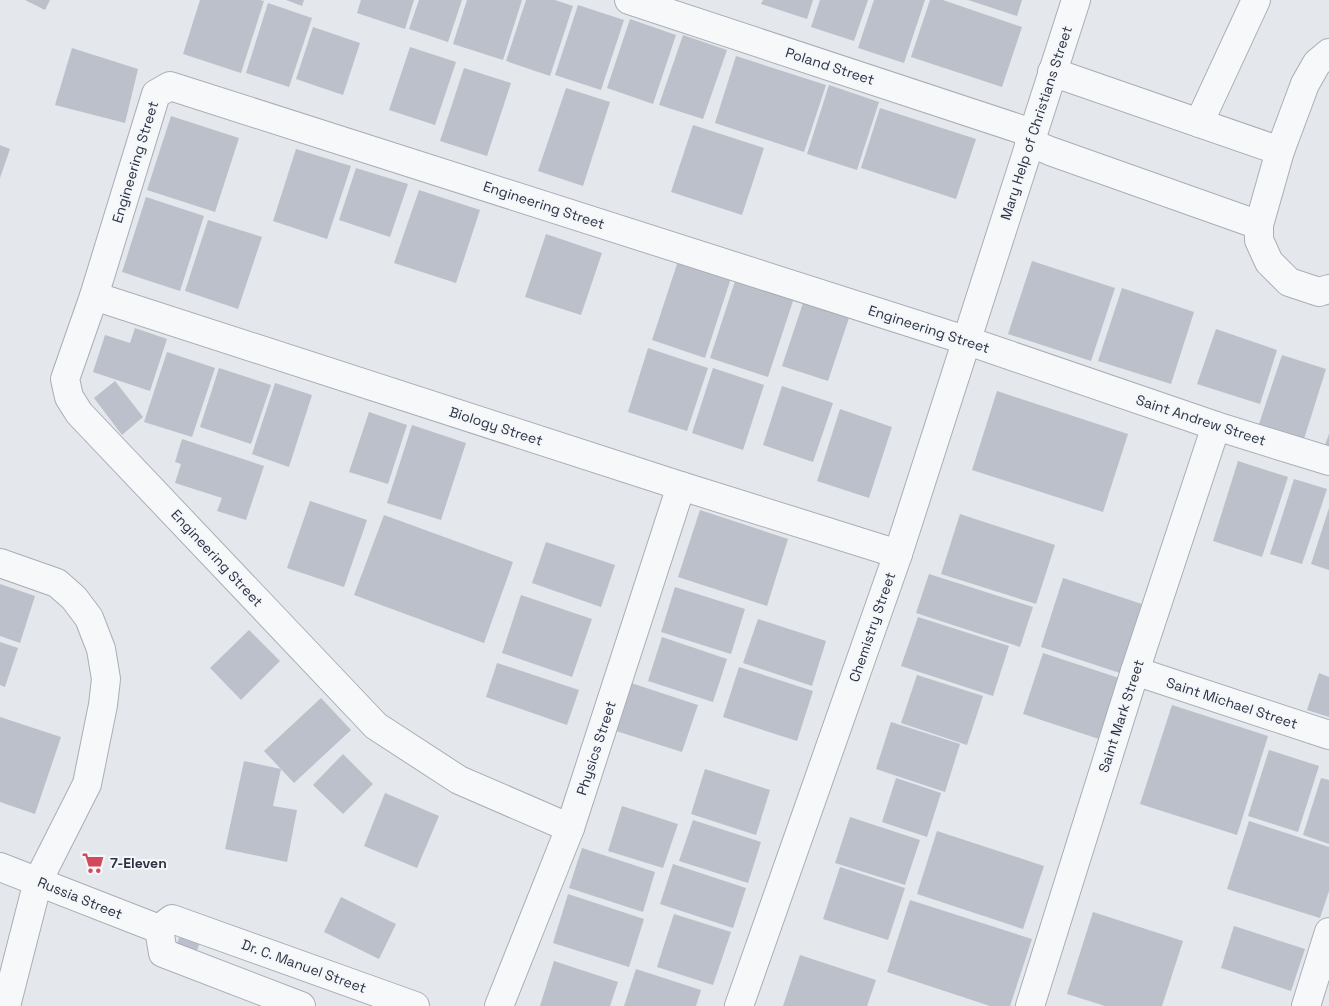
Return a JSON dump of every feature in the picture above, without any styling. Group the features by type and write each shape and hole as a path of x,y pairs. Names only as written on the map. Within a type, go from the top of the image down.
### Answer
{"street":[{"name":"Poland Street","path":"628,0 1037,142 1259,225"},
{"name":"Mary Help of Christians Street","path":"996,245 1037,142 1052,72 1076,0"},
{"path":"1199,123 1256,0"},
{"path":"1329,53 1317,63 1305,84 1280,151 1259,225 1258,240 1269,262 1289,282 1319,292 1329,289"},
{"path":"1052,72 1280,151"},
{"name":"Engineering Street","path":"570,828 459,780 376,726 79,412 69,397 65,379 94,296 156,94 170,86 965,340 1073,377"},
{"name":"Chemistry Street","path":"739,1006 898,554 996,245"},
{"name":"Biology Street","path":"94,296 681,486 898,554"},
{"name":"Saint Andrew Street","path":"1073,377 1216,426 1329,461"},
{"name":"Saint Mark Street","path":"1030,1006 1216,426"},
{"name":"Physics Street","path":"500,1006 570,828 681,486"},
{"path":"0,563 58,583 74,598 89,618 101,648 106,679 104,705 87,784 38,881 6,1006"},
{"name":"Saint Michael Street","path":"1136,671 1329,735"},
{"name":"Russia Street","path":"0,867 159,930"},
{"name":"Dr. C. Manuel Street","path":"159,930 172,919 416,1006"},
{"path":"159,930 164,953 301,1006"},
{"path":"1306,1006 1329,932"}],"building":[{"path":"25,0 50,0 45,10"},
{"path":"200,0 264,1 241,73 183,54"},
{"path":"286,0 304,0 302,6"},
{"path":"361,0 414,0 405,29 357,13"},
{"path":"419,0 462,0 448,42 409,29"},
{"path":"467,0 522,0 503,60 453,44"},
{"path":"526,0 555,0 573,6 550,76 506,61"},
{"path":"763,0 813,0 807,19 761,4"},
{"path":"820,0 868,0 854,41 811,27"},
{"path":"874,0 925,0 904,63 858,48"},
{"path":"930,0 943,0 1022,27 1002,87 911,57"},
{"path":"968,0 1022,0 1017,16"},
{"path":"268,3 312,18 289,87 246,73"},
{"path":"578,5 624,20 601,90 555,75"},
{"path":"630,19 676,35 653,104 607,88"},
{"path":"313,27 360,43 343,95 296,79"},
{"path":"683,35 727,50 703,119 659,105"},
{"path":"410,47 456,62 435,125 389,110"},
{"path":"72,48 138,69 125,123 55,105"},
{"path":"736,56 826,85 804,152 715,123"},
{"path":"464,68 511,83 487,156 440,141"},
{"path":"829,85 879,102 857,170 807,154"},
{"path":"566,88 610,102 583,186 538,171"},
{"path":"880,108 976,139 956,199 861,168"},
{"path":"171,116 239,138 215,212 147,190"},
{"path":"693,125 764,148 742,215 671,192"},
{"path":"0,145 10,149 0,178"},
{"path":"296,149 351,166 327,239 273,221"},
{"path":"356,168 408,184 390,237 339,220"},
{"path":"419,190 480,210 456,283 394,263"},
{"path":"146,197 204,216 180,291 122,272"},
{"path":"208,220 262,237 238,309 185,291"},
{"path":"546,234 602,253 581,315 525,297"},
{"path":"679,258 732,275 705,358 652,340"},
{"path":"1032,261 1115,288 1091,361 1008,334"},
{"path":"736,278 794,298 768,377 710,358"},
{"path":"1122,288 1194,312 1171,384 1098,361"},
{"path":"803,303 849,318 828,381 782,366"},
{"path":"135,328 167,339 150,391 93,372 105,335 130,343"},
{"path":"1216,329 1277,350 1260,404 1197,384"},
{"path":"648,348 708,368 687,431 628,412"},
{"path":"167,352 215,368 192,437 144,422"},
{"path":"1282,355 1326,369 1304,439 1259,424"},
{"path":"219,368 271,385 251,444 200,427"},
{"path":"713,368 764,385 743,450 692,433"},
{"path":"115,381 143,417 122,435 94,398"},
{"path":"275,383 312,395 289,467 252,454"},
{"path":"782,386 833,403 813,462 763,445"},
{"path":"997,391 1128,434 1103,512 972,470"},
{"path":"840,409 892,427 869,498 817,481"},
{"path":"369,412 407,425 388,484 349,472"},
{"path":"412,425 466,443 441,520 387,503"},
{"path":"1329,434 1329,446 1325,445"},
{"path":"182,439 264,466 246,520 217,511 222,498 175,483 181,464 175,462"},
{"path":"1238,461 1288,477 1262,557 1213,541"},
{"path":"1294,479 1327,489 1302,564 1270,554"},
{"path":"310,501 367,520 344,587 287,568"},
{"path":"1329,508 1329,570 1311,564"},
{"path":"700,510 788,539 767,606 678,577"},
{"path":"960,514 1055,545 1036,604 941,574"},
{"path":"384,515 513,562 484,643 354,595"},
{"path":"546,542 615,565 601,607 532,583"},
{"path":"929,574 1033,607 1020,647 916,613"},
{"path":"1063,578 1148,606 1126,675 1041,647"},
{"path":"0,584 35,596 20,643 0,636"},
{"path":"675,587 745,609 731,654 661,632"},
{"path":"521,595 592,619 572,677 502,653"},
{"path":"918,617 1009,646 993,696 901,666"},
{"path":"758,619 826,641 812,686 743,663"},
{"path":"249,630 280,661 241,700 210,668"},
{"path":"662,637 727,659 713,702 648,681"},
{"path":"0,642 18,648 5,687 0,685"},
{"path":"1043,653 1122,679 1102,740 1023,714"},
{"path":"497,663 579,690 567,725 486,697"},
{"path":"739,667 813,691 797,741 723,717"},
{"path":"1319,673 1329,677 1329,717 1307,710"},
{"path":"917,675 983,696 967,745 901,723"},
{"path":"631,683 698,705 682,752 616,731"},
{"path":"321,698 351,730 294,783 264,751"},
{"path":"1172,705 1268,736 1237,835 1140,804"},
{"path":"0,717 61,737 35,814 0,802"},
{"path":"891,722 960,744 945,792 876,769"},
{"path":"1269,750 1319,766 1298,832 1248,816"},
{"path":"343,754 373,784 343,814 313,785"},
{"path":"244,761 281,769 273,806 297,810 287,862 225,849"},
{"path":"705,769 770,790 756,835 691,814"},
{"path":"896,778 941,793 927,837 882,822"},
{"path":"1321,778 1329,780 1329,844 1303,835"},
{"path":"385,793 439,816 417,868 364,846"},
{"path":"622,806 678,824 663,868 608,851"},
{"path":"850,817 920,840 905,885 835,863"},
{"path":"693,820 761,842 748,883 679,861"},
{"path":"1249,821 1329,847 1329,891 1320,918 1227,889"},
{"path":"937,831 1044,866 1023,929 917,894"},
{"path":"582,848 655,872 643,912 569,888"},
{"path":"673,864 746,888 733,928 660,904"},
{"path":"840,867 905,888 888,940 823,919"},
{"path":"568,894 644,919 629,967 553,943"},
{"path":"341,897 396,924 379,959 324,932"},
{"path":"910,900 1032,939 1010,1006 990,1006 887,972"},
{"path":"1093,912 1183,941 1162,1006 1105,1006 1067,994"},
{"path":"674,914 731,932 713,985 657,967"},
{"path":"1234,926 1305,949 1291,991 1221,968"},
{"path":"182,930 202,937 196,953 176,946"},
{"path":"800,955 876,980 867,1006 783,1006"},
{"path":"554,961 618,982 610,1006 540,1006"},
{"path":"636,969 701,990 696,1006 624,1006"}],"place":[{"name":"7-Eleven","path":"93,863"}]}
